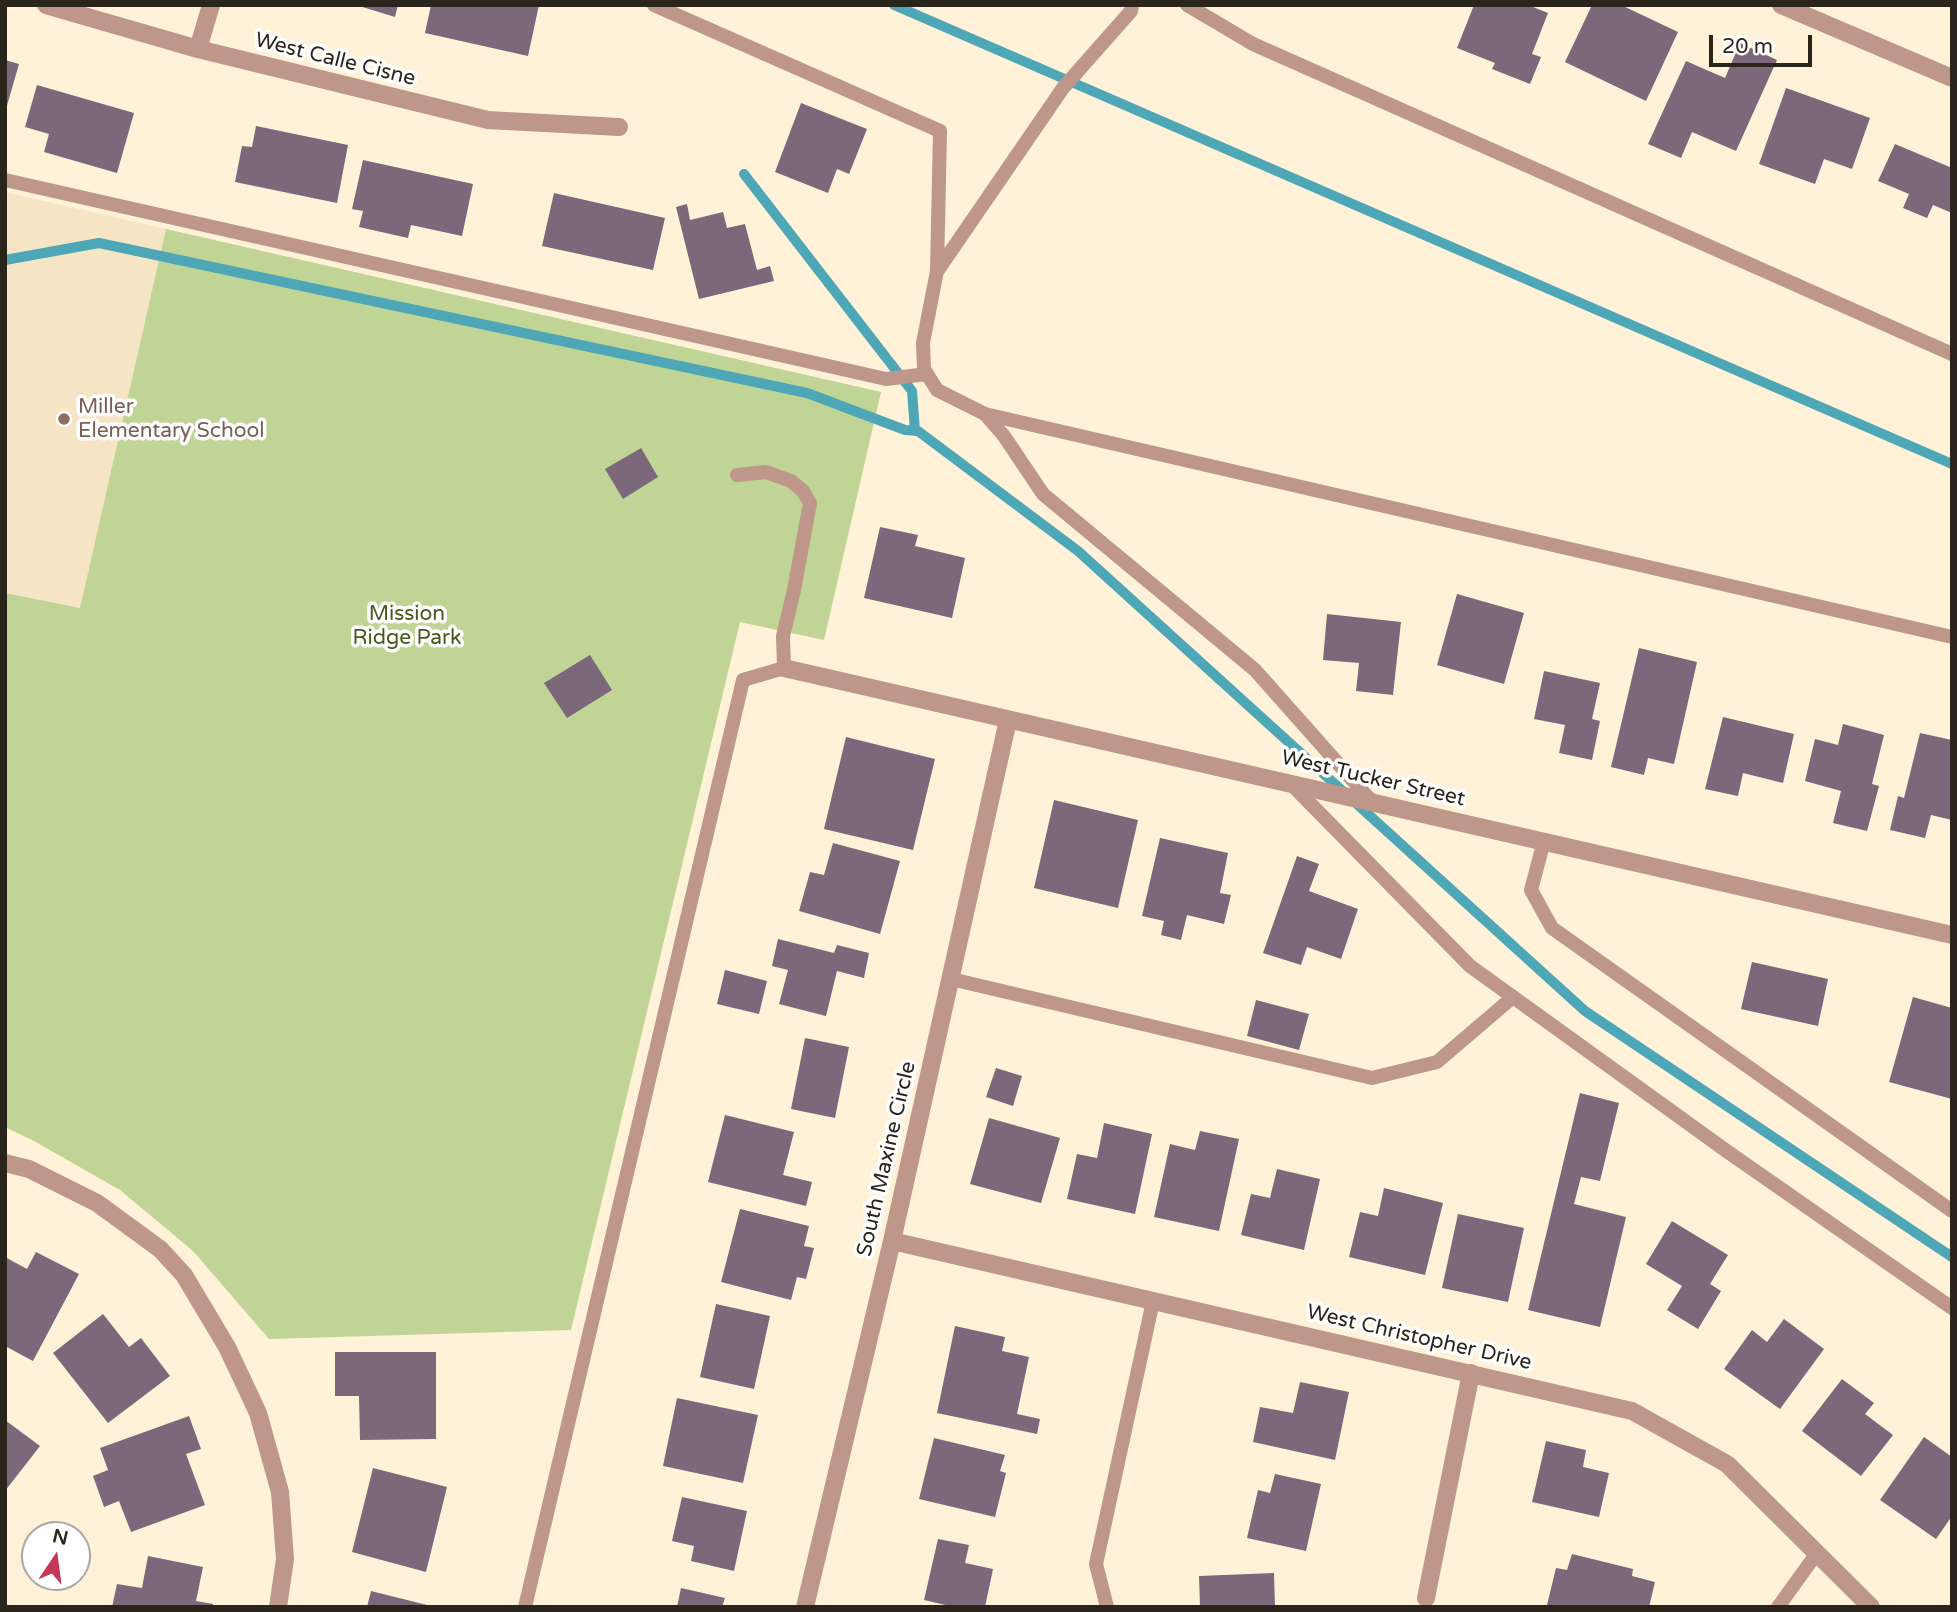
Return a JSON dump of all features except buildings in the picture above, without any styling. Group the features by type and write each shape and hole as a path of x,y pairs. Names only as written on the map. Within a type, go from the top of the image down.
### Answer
{"street":[{"name":"West Calle Cisne","path":"46,5 198,49 488,120 619,127"},
{"path":"198,49 211,5"},
{"path":"1781,5 1952,78"},
{"name":"West Tucker Street","path":"784,668 1952,934"},
{"name":"South Maxine Circle","path":"805,1607 892,1241 1009,720"},
{"path":"5,1163 29,1169 97,1203 160,1249 184,1275 227,1347 258,1413 281,1492 285,1559 278,1607"},
{"name":"West Christopher Drive","path":"892,1241 1632,1411 1727,1464 1871,1607"},
{"path":"1426,1598 1471,1373"}],"lane":[{"path":"654,5 940,131 937,271 923,343 924,369 937,390 985,414 1952,637"},
{"path":"937,271 1063,88 1131,11 1132,5"},
{"path":"1187,5 1252,44 1952,354"},
{"path":"5,180 886,379 928,374"},
{"path":"985,414 1004,436 1043,494 1255,670 1373,803"},
{"path":"525,1607 743,680 784,668 783,636 810,503 803,491 791,481 766,472 737,475"},
{"path":"1290,783 1470,966 1728,1152 1952,1308"},
{"path":"1544,841 1531,890 1552,928 1952,1211"},
{"path":"951,979 1372,1078 1437,1062 1513,997"},
{"path":"1107,1607 1096,1564 1153,1301"},
{"path":"1778,1607 1817,1553"}],"shaded area":[{"name":"Miller Elementary School","path":"5,192 166,229 5,939"}],"green space":[{"name":"Mission Ridge Park","path":"166,229 881,392 824,640 740,622 571,1330 269,1339 193,1251 120,1190 5,1127 5,593 80,608"}],"waterway":[{"path":"894,5 1952,464"},
{"path":"744,174 912,391 915,431"},
{"path":"5,260 99,243 807,393 905,430 918,431 1078,551 1585,1011 1952,1257"}],"place":[{"name":"Miller Elementary School","path":"64,419"}]}
